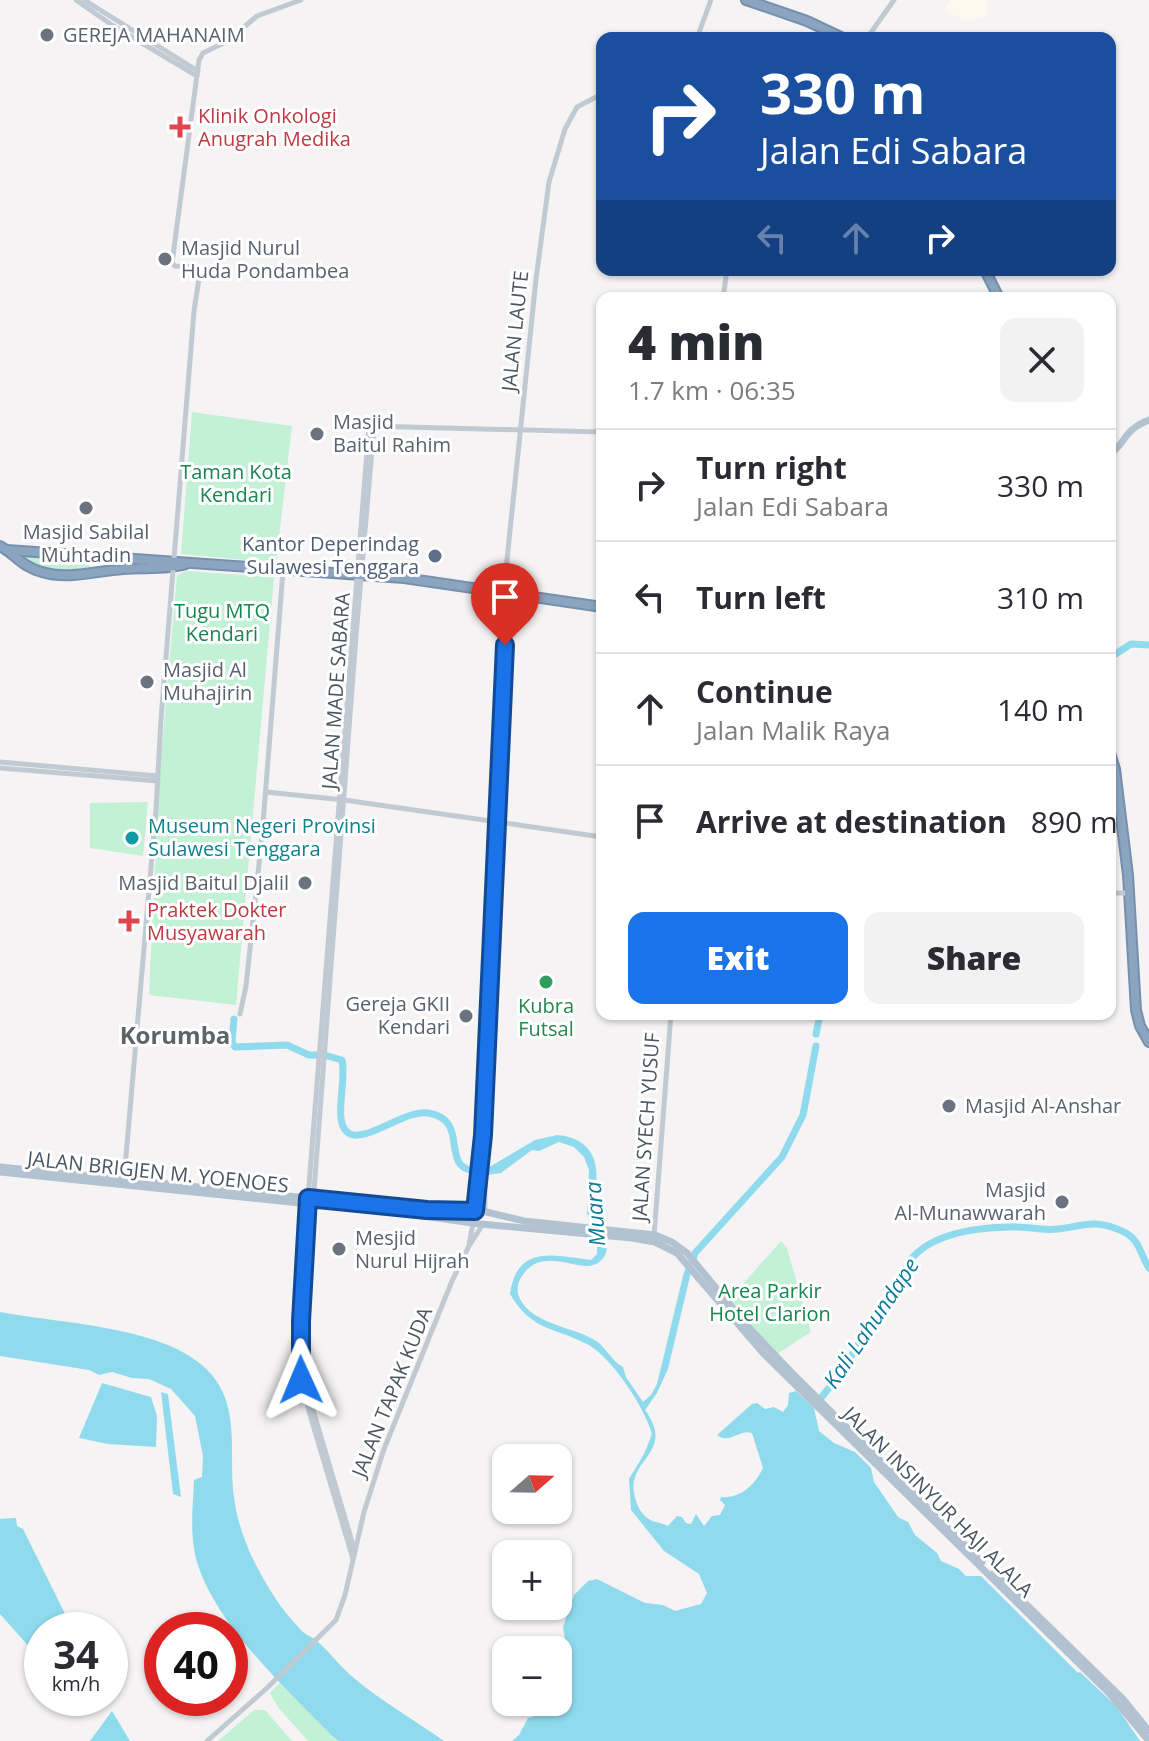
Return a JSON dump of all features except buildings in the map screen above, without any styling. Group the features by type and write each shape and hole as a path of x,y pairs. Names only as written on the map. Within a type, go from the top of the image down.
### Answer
{"highway":[{"path":"746,0 830,32"},
{"path":"4,548 15,560 43,573 65,576 174,564"},
{"path":"4,548 174,564 404,578 596,606"},
{"path":"15,560 19,550"},
{"path":"1116,787 1128,893 1136,1010 1149,1042"}],"main road":[{"path":"1116,451 1128,431 1149,420"},
{"name":"JALAN BRIGJEN M. YOENOES","path":"0,1170 310,1201"},
{"name":"JALAN BRIGJEN M. YOENOES","path":"22,1172 124,1179 310,1201"},
{"name":"JALAN INSINYUR HAJI ALALA","path":"310,1201 471,1223 585,1230"},
{"name":"JALAN INSINYUR HAJI ALALA","path":"310,1201 485,1212 502,1218 672,1242 820,1405 1025,1607 1119,1703 1149,1741"},
{"path":"471,1223 472,1212"},
{"path":"483,1224 485,1212"},
{"name":"JALAN INSINYUR HAJI ALALA","path":"1025,1607 1123,1699 1149,1731"}],"street":[{"path":"76,0 197,74"},
{"path":"84,0 197,74"},
{"path":"124,1179 200,272 199,267 173,265 197,74 203,53 228,41 261,14 301,0"},
{"path":"699,32 711,0"},
{"path":"871,32 894,0"},
{"name":"JALAN LAUTE","path":"482,1179 506,592 520,430 536,279 553,168 574,110 596,97"},
{"name":"JALAN MADE SABARA","path":"354,1556 301,1380 301,1321 372,426 520,430"},
{"path":"520,430 596,432"},
{"path":"240,1014 249,964 266,792 283,571"},
{"path":"0,765 158,778"},
{"path":"266,792 596,836"},
{"path":"1116,893 1128,893"},
{"name":"JALAN SYECH YUSUF","path":"654,1238 671,1020"},
{"path":"472,1212 482,1179"},
{"path":"482,1179 485,1212"},
{"name":"JALAN TAPAK KUDA","path":"469,1246 471,1223"},
{"name":"JALAN TAPAK KUDA","path":"207,1741 327,1631 338,1615 364,1512 384,1449 452,1281 483,1224"}],"shaded area":[{"path":"950,0 987,0 987,16 965,21 945,10"}],"green space":[{"name":"Taman Kota Kendari","path":"192,412 292,426 276,563 181,554"},
{"path":"19,556 87,559 90,567 53,569"},
{"name":"Tugu MTQ Kendari","path":"186,571 274,577 236,1005 149,995 159,782 177,575"},
{"path":"148,802 143,856 90,848 90,803"},
{"name":"Area Parkir Hotel Clarion","path":"781,1241 787,1248 811,1332 777,1354 728,1301"},
{"path":"280,1682 339,1741 308,1741 278,1707 270,1693"},
{"path":"254,1710 265,1710 292,1741 218,1741"}],"water":[{"path":"557,1135 579,1141 586,1147 596,1167 598,1204 607,1244 604,1257 597,1264 587,1266 554,1261 532,1266 519,1282 518,1294 523,1304 540,1318 597,1342 623,1367 643,1402 657,1384 687,1264 692,1268 668,1369 645,1410 655,1437 633,1487 644,1515 668,1526 677,1516 691,1524 696,1514 704,1526 712,1516 720,1515 725,1505 721,1497 734,1496 746,1490 763,1468 752,1433 730,1438 717,1435 752,1404 757,1403 765,1409 774,1407 783,1412 788,1405 789,1393 796,1391 814,1408 819,1431 834,1443 855,1452 871,1468 874,1482 898,1517 908,1522 915,1535 937,1553 941,1561 959,1569 966,1576 981,1576 1078,1673 1116,1706 1140,1741 512,1741 528,1718 572,1716 572,1636 564,1636 563,1627 565,1620 572,1620 574,1595 588,1581 597,1579 645,1603 663,1605 675,1611 701,1604 707,1593 699,1574 664,1551 631,1510 629,1479 652,1434 626,1384 596,1350 535,1321 526,1315 510,1294 514,1278 529,1260 552,1256 591,1260 597,1254 597,1241 587,1213 589,1170 584,1157 574,1147 559,1142 539,1151 532,1150 501,1173 487,1175 486,1169 535,1140"},
{"path":"0,1312 134,1334 161,1342 203,1366 216,1380 229,1411 238,1519 251,1555 273,1595 303,1632 316,1640 355,1679 444,1741 339,1741 248,1647 248,1612 222,1612 203,1579 195,1554 192,1517 194,1480 202,1477 203,1456 195,1416 171,1389 149,1379 112,1372 99,1375 89,1370 0,1356"},
{"path":"102,1383 151,1397 157,1416 156,1447 108,1444 79,1438"},
{"path":"161,1392 168,1394 181,1497 173,1494"},
{"path":"16,1518 17,1526 23,1529 64,1612 24,1612 24,1641 0,1614 0,1519"},
{"path":"108,1716 115,1716 130,1741 90,1741"}],"waterway":[{"path":"1116,654 1131,644 1149,645"},
{"name":"Muara","path":"234,1019 232,1042 235,1047 287,1045 309,1055 342,1060 341,1118 347,1132 363,1134 408,1116 428,1113 442,1118 449,1125 460,1164 468,1170 483,1171"},
{"path":"816,1034 819,1020"},
{"path":"692,1262 695,1253 782,1157 803,1115 816,1046"},
{"name":"Kali Lahundape","path":"817,1403 840,1374 913,1257 939,1239 992,1228 1053,1230 1101,1224 1131,1236 1149,1268"}],"place":[{"name":"GEREJA MAHANAIM","path":"47,35"},
{"name":"Klinik Onkologi Anugrah Medika","path":"180,127"},
{"name":"Masjid Nurul Huda Pondambea","path":"165,259"},
{"name":"Masjid Baitul Rahim","path":"317,434"},
{"name":"Masjid Sabilal Muhtadin","path":"86,508"},
{"name":"Kantor Deperindag Sulawesi Tenggara","path":"435,556"},
{"name":"Masjid Al Muhajirin","path":"147,682"},
{"name":"Museum Negeri Provinsi Sulawesi Tenggara","path":"132,838"},
{"name":"Masjid Baitul Djalil","path":"305,883"},
{"name":"Praktek Dokter Musyawarah","path":"129,921"},
{"name":"Kubra Futsal","path":"546,982"},
{"name":"Gereja GKII Kendari","path":"466,1016"},
{"name":"Masjid Al-Anshar","path":"949,1106"},
{"name":"Masjid Al-Munawwarah","path":"1062,1202"},
{"name":"Mesjid Nurul Hijrah","path":"339,1249"}],"district":[{"name":"Korumba","path":"175,1036"}],"route":[{"path":"301,1380 308,1198 449,1212 475,1211 483,1135 505,645"}]}
